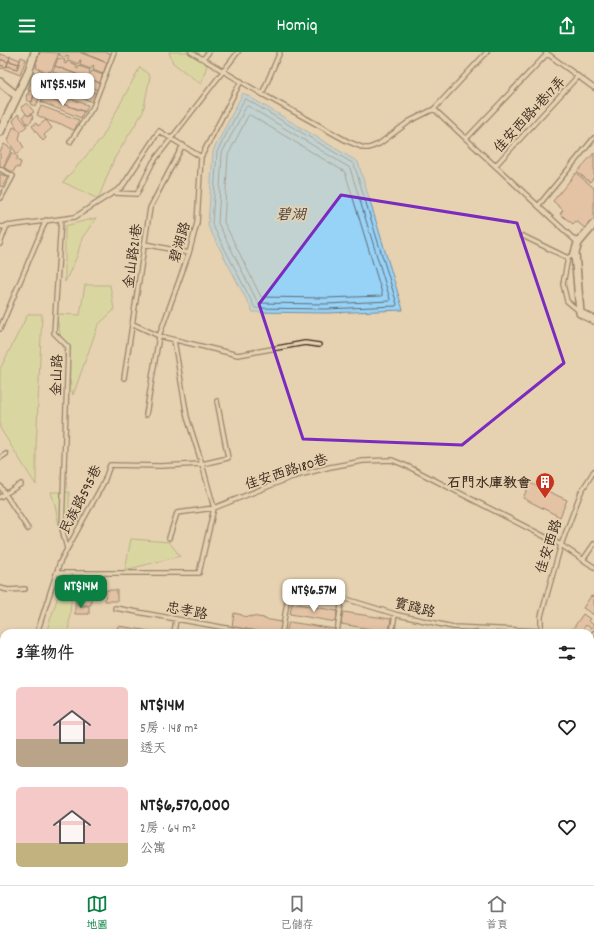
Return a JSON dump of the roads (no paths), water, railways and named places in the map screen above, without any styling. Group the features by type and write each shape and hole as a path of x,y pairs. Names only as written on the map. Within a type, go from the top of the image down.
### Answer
{"street":[{"path":"0,132 28,73 35,52"},
{"path":"0,82 17,96"},
{"path":"594,224 578,243 575,252 580,312 594,320"}],"lane":[{"path":"70,142 93,107 114,52"},
{"path":"191,52 241,80 262,94 347,141 364,148 369,148 379,144 410,121 434,109 487,52"},
{"path":"203,59 209,52"},
{"path":"114,193 137,194 153,162 238,52"},
{"path":"262,94 280,52"},
{"path":"466,139 546,53 594,88"},
{"name":"佳安西路4巷17弄","path":"495,166 578,76"},
{"name":"碧湖路","path":"146,415 158,336 189,253 198,224 201,157 241,80"},
{"path":"434,109 578,243"},
{"path":"0,227 75,217 122,188 159,131 201,157"},
{"path":"538,206 594,138"},
{"name":"金山路21巷","path":"124,378 150,208 183,145"},
{"path":"0,169 13,176 1,198"},
{"name":"金山路","path":"61,219 54,334 68,347 62,528 67,550"},
{"path":"0,329 46,220"},
{"path":"0,244 7,225"},
{"path":"523,236 568,258"},
{"path":"145,244 189,253"},
{"path":"575,252 568,258 563,284 567,301 580,312"},
{"path":"133,324 158,336 238,355 305,342 319,345"},
{"path":"57,573 199,573 214,508 187,417 174,340"},
{"name":"民族路595巷","path":"39,629 60,562 104,482 110,465 160,466 202,464 228,458 217,401"},
{"path":"0,458 6,454"},
{"name":"佳安西路180巷","path":"169,538 177,513 214,508 292,477 323,469 363,461 392,460 409,467 561,545 594,567"},
{"name":"佳安西路","path":"542,629 541,616 561,545 581,492 594,471"},
{"path":"589,478 594,482"},
{"path":"0,497 21,484"},
{"path":"0,486 28,529"},
{"path":"583,560 594,544"},
{"path":"0,588 8,590 25,589"},
{"name":"實踐路","path":"283,629 288,596 292,591 299,590 320,591 395,614 453,627 489,629"},
{"path":"338,629 342,598"},
{"name":"忠孝路","path":"115,608 220,629"},
{"path":"393,629 395,614"},
{"path":"175,629 176,619"}],"water":[{"name":"碧湖","path":"243,93 358,162 403,310 327,313 253,312 208,226 213,151"}],"place":[{"name":"石門水庫教會","path":"545,499"}]}
